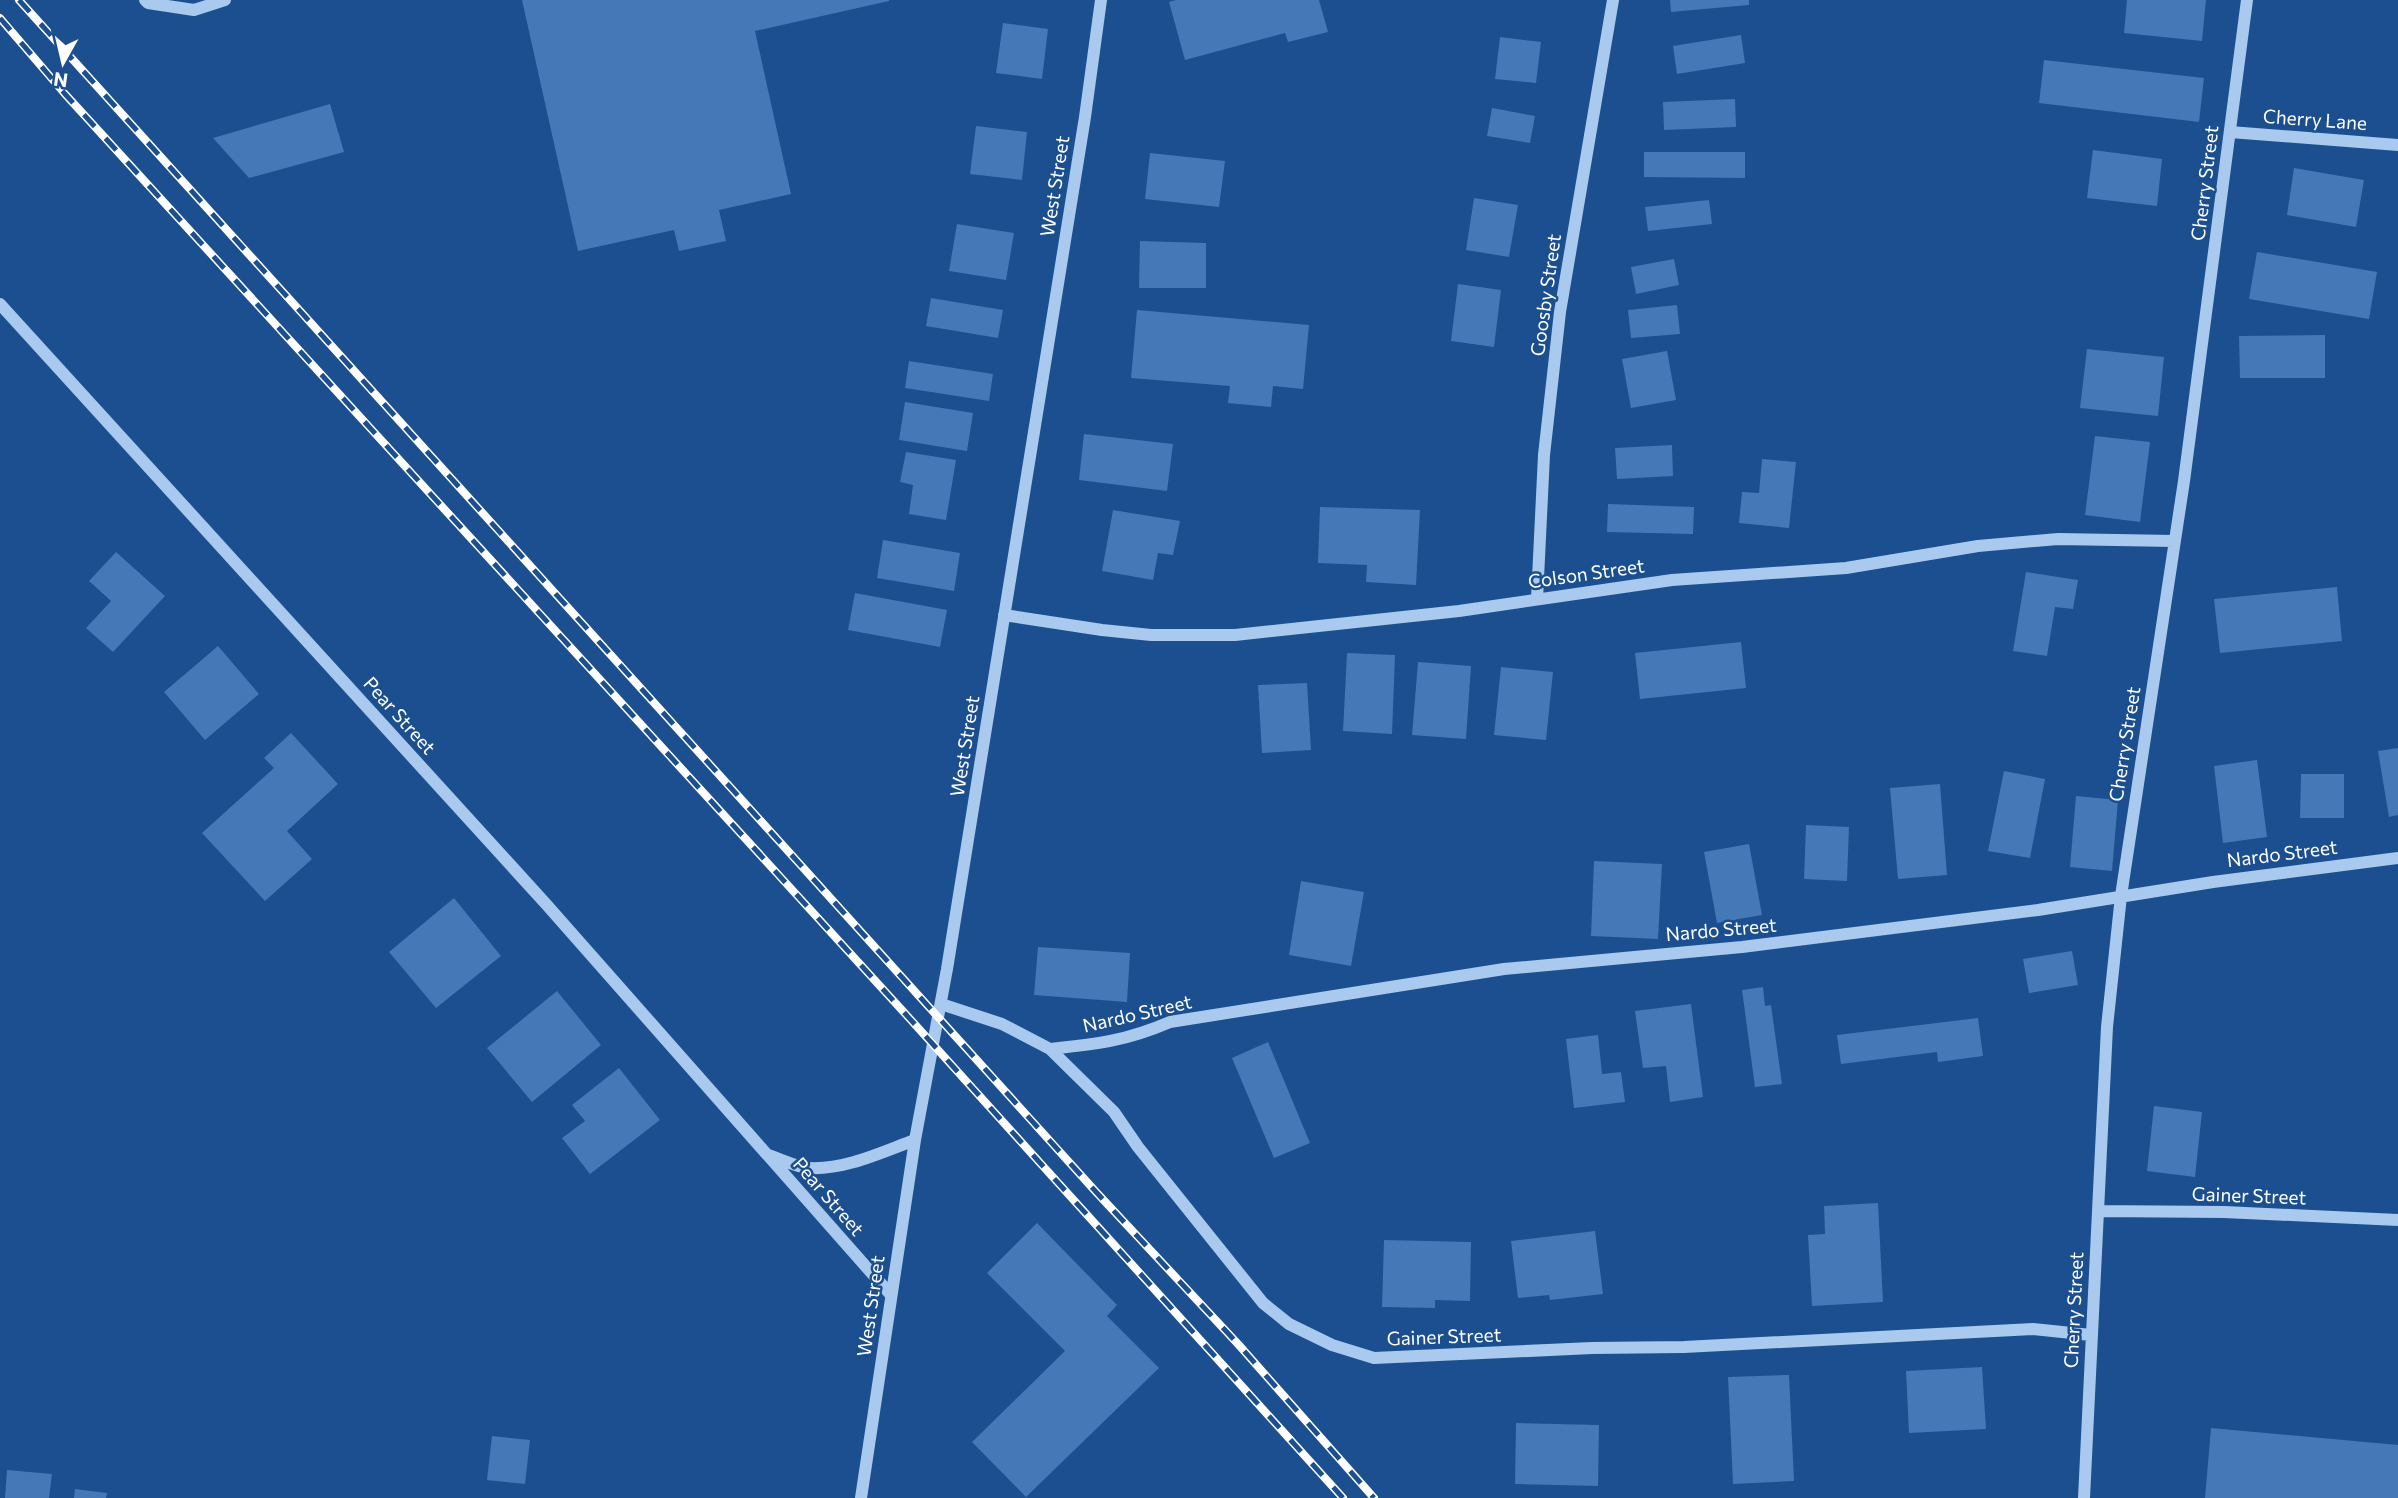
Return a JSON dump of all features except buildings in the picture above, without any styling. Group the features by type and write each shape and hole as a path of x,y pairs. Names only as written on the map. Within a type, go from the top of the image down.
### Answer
{"street":[{"path":"145,0 148,3 194,10 225,0"},
{"name":"West Street","path":"861,1498 915,1140 941,1004 1085,117 1101,0"},
{"name":"Goosby Street","path":"1537,599 1545,455 1560,312 1613,0"},
{"name":"Cherry Street","path":"2084,1498 2107,1027 2121,896 2184,481 2247,0"},
{"name":"Cherry Lane","path":"2230,132 2398,145"},
{"name":"Pear Street","path":"0,304 546,904 891,1295"},
{"name":"Colson Street","path":"1004,615 1151,635 1235,635 1459,611 1672,580 1846,568 2005,544 2058,539 2174,541"},
{"name":"Nardo Street","path":"1050,1049 1108,1043 1139,1035 1170,1022 1504,969 1756,946 2038,910 2398,858"},
{"name":"Gainer Street","path":"941,1004 1002,1024 1050,1049 1114,1112 1138,1147 1262,1303 1289,1324 1332,1345 1374,1358 1592,1348 1684,1347 2033,1329 2091,1335"},
{"name":"Pear Street","path":"767,1155 807,1168 835,1166 915,1140"},
{"name":"Gainer Street","path":"2098,1211 2224,1212 2398,1220"}],"railway":[{"path":"19,0 1097,1193 1238,1344 1374,1498"},
{"path":"0,18 65,94 901,1009 1343,1498"}]}
